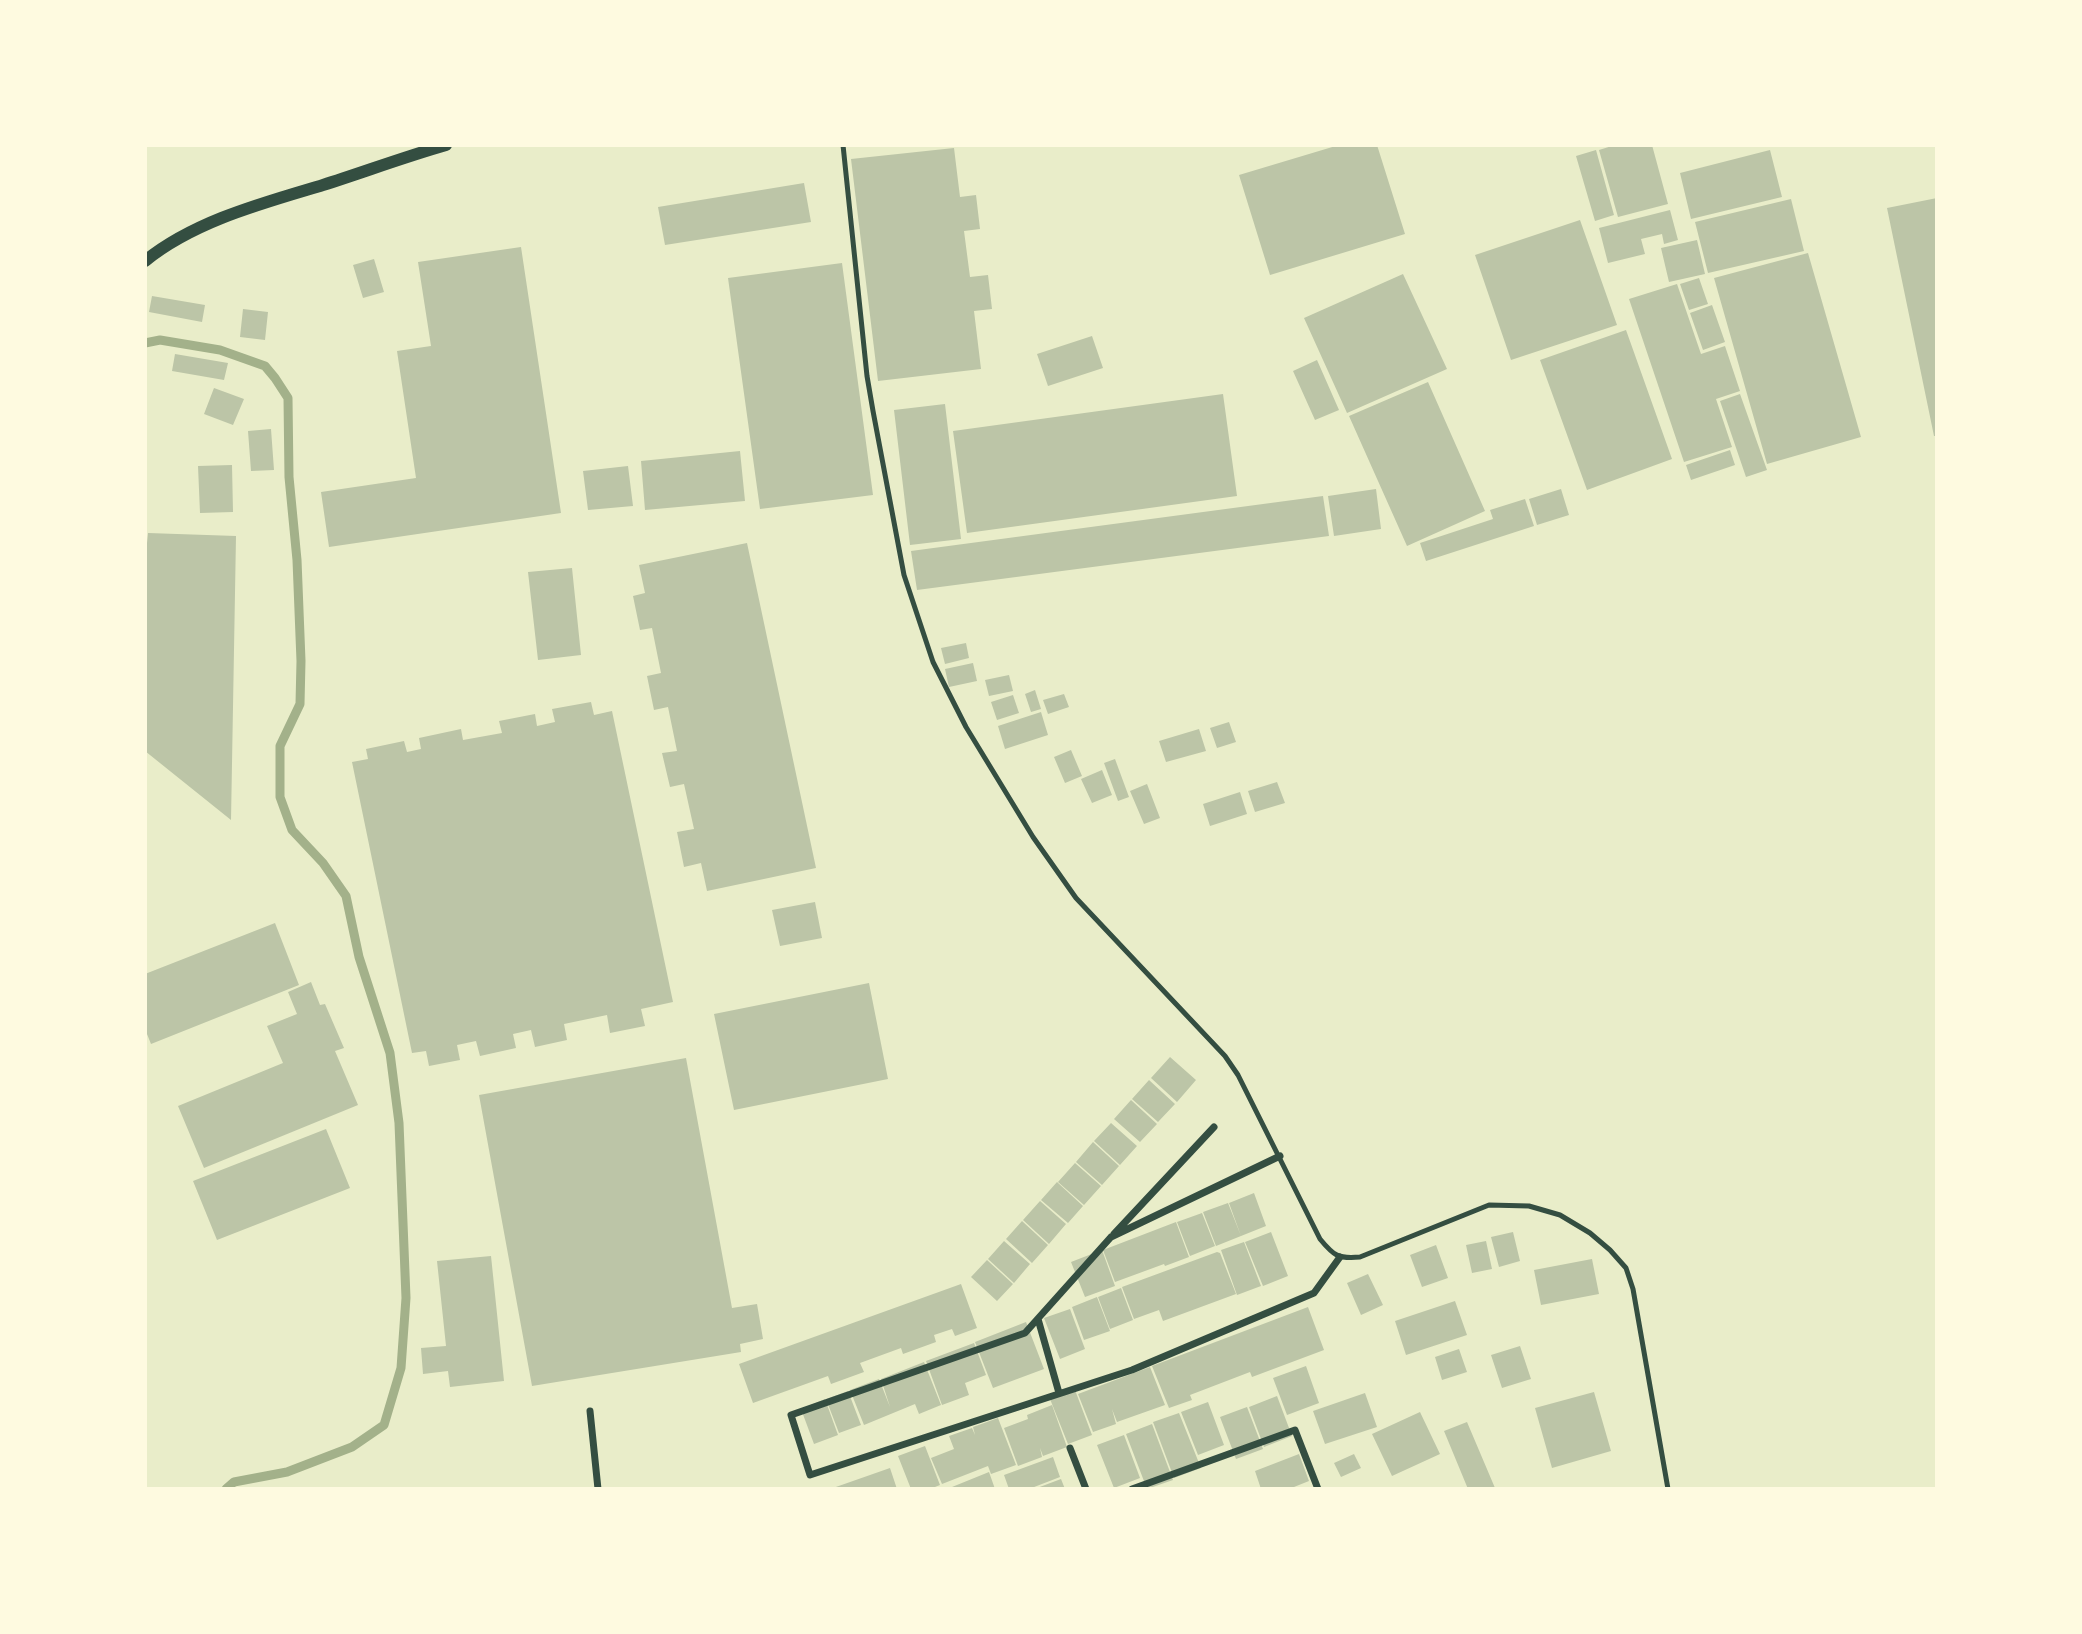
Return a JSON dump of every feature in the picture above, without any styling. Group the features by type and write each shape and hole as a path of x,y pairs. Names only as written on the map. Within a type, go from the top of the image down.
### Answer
{"street":[{"path":"145,261 163,246 218,221 270,201 446,145"},
{"path":"1214,1127 1025,1333 791,1415 810,1475 1132,1370 1314,1293 1340,1257"},
{"path":"1111,1237 1280,1156"},
{"path":"1038,1319 1059,1394"},
{"path":"590,1411 598,1489"},
{"path":"1132,1489 1295,1430 1318,1489"},
{"path":"1070,1448 1086,1489"}],"lane":[{"path":"843,145 867,376 904,575 933,662 966,727 1033,837 1076,898 1225,1056 1252,1099 1320,1238 1333,1254 1340,1257 1360,1256 1489,1205 1529,1206 1560,1215 1590,1233 1611,1250 1626,1268 1633,1289 1668,1489"}],"building":[{"path":"1339,145 1377,145 1405,234 1270,275 1239,175"},
{"path":"1615,145 1652,145 1668,204 1618,217 1599,150"},
{"path":"954,148 960,197 976,195 980,229 964,231 970,277 988,275 992,309 974,311 981,369 878,381 851,159"},
{"path":"1596,150 1614,215 1595,221 1576,156"},
{"path":"1770,150 1782,197 1691,219 1680,173"},
{"path":"804,183 811,222 665,245 658,207"},
{"path":"1937,198 1937,436 1934,436 1887,208"},
{"path":"1791,199 1804,251 1708,273 1695,222"},
{"path":"1670,210 1678,240 1664,244 1662,234 1641,239 1645,254 1608,263 1599,228"},
{"path":"1580,220 1617,325 1511,360 1475,255"},
{"path":"1697,240 1705,274 1669,282 1661,248"},
{"path":"521,247 561,513 329,547 321,492 416,478 397,351 431,346 418,262"},
{"path":"1808,253 1861,437 1767,464 1714,278"},
{"path":"374,259 384,292 363,298 353,265"},
{"path":"842,263 873,495 760,509 728,278"},
{"path":"1403,274 1447,369 1347,413 1304,318"},
{"path":"1699,278 1708,304 1689,310 1680,284"},
{"path":"1677,284 1701,354 1725,346 1740,391 1716,399 1732,447 1684,462 1629,299"},
{"path":"152,296 205,305 202,322 149,312"},
{"path":"1712,305 1725,342 1703,350 1690,313"},
{"path":"243,309 268,312 265,340 240,337"},
{"path":"1626,330 1672,459 1587,490 1540,360"},
{"path":"1092,336 1103,368 1048,386 1037,354"},
{"path":"175,354 228,363 224,380 172,371"},
{"path":"1317,360 1339,410 1315,420 1293,371"},
{"path":"1428,382 1485,511 1407,546 1349,416"},
{"path":"214,388 244,399 233,425 204,414"},
{"path":"1223,394 1237,496 967,533 953,431"},
{"path":"1740,394 1767,470 1746,477 1720,401"},
{"path":"945,404 961,539 910,545 894,410"},
{"path":"271,429 274,470 251,471 248,431"},
{"path":"1730,450 1735,465 1691,480 1686,465"},
{"path":"740,451 745,501 645,510 641,461"},
{"path":"232,465 233,512 200,513 198,466"},
{"path":"628,466 633,506 588,510 583,471"},
{"path":"1376,489 1381,529 1334,536 1328,496"},
{"path":"1561,489 1569,515 1537,525 1529,499"},
{"path":"1323,496 1329,536 917,590 911,551"},
{"path":"1525,499 1534,526 1426,561 1420,543 1493,519 1490,510"},
{"path":"148,533 236,536 231,820 145,751 145,563"},
{"path":"747,543 816,868 707,891 701,863 684,867 677,832 694,829 684,784 670,787 662,753 677,751 668,707 654,710 647,676 661,673 652,628 640,630 633,596 645,593 639,565"},
{"path":"572,568 581,655 538,660 528,572"},
{"path":"966,643 969,658 945,664 941,648"},
{"path":"973,663 977,681 949,687 945,669"},
{"path":"1009,675 1013,691 989,696 985,680"},
{"path":"1035,690 1041,709 1031,712 1025,694"},
{"path":"1064,694 1069,707 1048,714 1043,700"},
{"path":"1013,695 1019,713 997,720 991,702"},
{"path":"591,702 594,715 612,711 673,1002 641,1009 645,1026 610,1033 607,1015 564,1024 567,1040 535,1047 531,1030 513,1034 516,1048 480,1056 476,1041 457,1045 460,1060 429,1066 426,1051 412,1053 352,762 368,759 366,749 404,741 407,752 421,749 419,738 461,729 463,740 502,733 499,721 535,714 537,726 555,722 552,709"},
{"path":"1041,712 1048,735 1005,749 998,726"},
{"path":"1229,722 1236,742 1217,748 1210,728"},
{"path":"1199,729 1206,751 1166,762 1159,741"},
{"path":"1071,750 1082,776 1065,783 1054,757"},
{"path":"1115,759 1129,797 1118,801 1104,763"},
{"path":"1102,770 1112,795 1092,803 1081,779"},
{"path":"1277,782 1285,803 1255,812 1248,791"},
{"path":"1147,784 1160,818 1144,824 1130,791"},
{"path":"1240,792 1247,814 1210,826 1203,804"},
{"path":"815,902 822,938 780,946 772,910"},
{"path":"275,923 299,985 151,1044 145,1029 145,974"},
{"path":"311,982 320,1005 325,1004 344,1048 335,1051 358,1105 204,1168 178,1106 283,1063 267,1026 297,1014 288,992"},
{"path":"869,983 888,1079 734,1110 714,1014"},
{"path":"1170,1057 1196,1080 1177,1102 1151,1078"},
{"path":"686,1058 732,1308 757,1304 763,1339 740,1344 741,1352 532,1386 479,1095"},
{"path":"1149,1080 1175,1104 1158,1122 1132,1099"},
{"path":"1131,1100 1157,1124 1140,1142 1114,1119"},
{"path":"1111,1123 1137,1146 1120,1165 1094,1141"},
{"path":"326,1129 350,1188 217,1240 193,1181"},
{"path":"1093,1142 1119,1166 1102,1185 1076,1162"},
{"path":"1075,1163 1101,1186 1084,1205 1058,1182"},
{"path":"1057,1182 1083,1206 1068,1223 1041,1200"},
{"path":"1254,1193 1266,1226 1241,1236 1229,1203"},
{"path":"1040,1201 1066,1224 1049,1244 1023,1220"},
{"path":"1228,1203 1241,1236 1216,1246 1203,1212"},
{"path":"1202,1213 1215,1246 1190,1256 1177,1222"},
{"path":"1022,1221 1048,1245 1032,1263 1006,1239"},
{"path":"1176,1222 1189,1257 1115,1282 1103,1250"},
{"path":"1271,1232 1288,1276 1263,1286 1245,1242"},
{"path":"1513,1232 1520,1261 1499,1267 1491,1237"},
{"path":"1004,1241 1030,1264 1014,1283 988,1259"},
{"path":"1486,1241 1492,1269 1472,1273 1466,1245"},
{"path":"1244,1242 1261,1286 1237,1295 1221,1250"},
{"path":"1436,1245 1448,1278 1422,1287 1410,1255"},
{"path":"1102,1250 1115,1286 1085,1297 1071,1262"},
{"path":"1220,1253 1236,1294 1163,1321 1159,1310 1134,1319 1122,1287"},
{"path":"491,1256 504,1381 450,1387 448,1371 423,1374 421,1348 446,1346 437,1261"},
{"path":"1592,1259 1599,1294 1541,1305 1534,1270"},
{"path":"987,1260 1013,1284 997,1301 971,1277"},
{"path":"1368,1274 1383,1305 1361,1315 1347,1283"},
{"path":"961,1284 977,1328 955,1336 952,1329 934,1335 936,1342 903,1354 901,1348 860,1363 864,1372 831,1384 828,1376 753,1403 739,1364"},
{"path":"1121,1288 1133,1320 1110,1329 1098,1297"},
{"path":"1097,1297 1110,1331 1084,1340 1072,1307"},
{"path":"1455,1301 1467,1335 1406,1355 1395,1321"},
{"path":"1308,1307 1324,1350 1252,1377 1250,1372 1190,1395 1192,1400 1169,1408 1152,1366"},
{"path":"1070,1309 1085,1349 1060,1359 1044,1318"},
{"path":"1026,1322 1044,1369 993,1388 975,1342"},
{"path":"974,1343 986,1375 965,1383 969,1395 942,1405 926,1361"},
{"path":"1520,1346 1531,1379 1502,1388 1491,1355"},
{"path":"1459,1349 1467,1372 1442,1380 1435,1357"},
{"path":"924,1362 941,1405 919,1414 915,1404 864,1425 850,1390 879,1379 890,1407 881,1379"},
{"path":"1306,1366 1319,1403 1287,1415 1273,1378"},
{"path":"1150,1367 1165,1405 1117,1422 1112,1409 1116,1424 1093,1432 1078,1394"},
{"path":"1075,1390 1092,1435 1068,1444 1050,1399"},
{"path":"848,1391 861,1425 839,1433 826,1399"},
{"path":"1594,1392 1611,1451 1552,1468 1535,1408"},
{"path":"1365,1393 1377,1427 1325,1444 1313,1411"},
{"path":"1277,1396 1292,1436 1264,1447 1249,1407"},
{"path":"825,1399 838,1435 814,1444 801,1409"},
{"path":"1208,1402 1224,1445 1198,1455 1181,1412"},
{"path":"1052,1405 1067,1447 1043,1456 1040,1448 1042,1457 1018,1466 1004,1428 1028,1419 1027,1415"},
{"path":"1247,1407 1263,1449 1236,1459 1220,1417"},
{"path":"1420,1412 1440,1454 1392,1476 1372,1434"},
{"path":"1179,1413 1201,1468 1174,1478 1153,1422"},
{"path":"998,1418 1016,1465 991,1474 988,1466 942,1484 931,1458 954,1449 949,1436 972,1428 975,1435 973,1427"},
{"path":"1467,1422 1495,1488 1493,1489 1468,1489 1444,1431"},
{"path":"1152,1424 1173,1480 1147,1489 1126,1434"},
{"path":"1124,1435 1140,1478 1114,1488 1097,1445"},
{"path":"925,1446 940,1485 930,1489 911,1489 898,1456"},
{"path":"1299,1454 1309,1481 1289,1489 1261,1489 1255,1471"},
{"path":"1354,1454 1361,1468 1341,1477 1334,1463"},
{"path":"1053,1457 1060,1477 1029,1489 1009,1489 1004,1475"},
{"path":"890,1468 897,1489 833,1489 833,1488"},
{"path":"989,1472 995,1489 952,1487"},
{"path":"1061,1479 1065,1489 1037,1489 1037,1488"}],"waterway":[{"path":"145,343 160,340 220,350 265,366 288,398 289,477 297,560 301,661 300,704 280,746 280,797 292,830 323,863 346,896 359,957 390,1053 399,1123 406,1298 401,1368 384,1425 352,1447 287,1472 234,1482 226,1489"}]}
